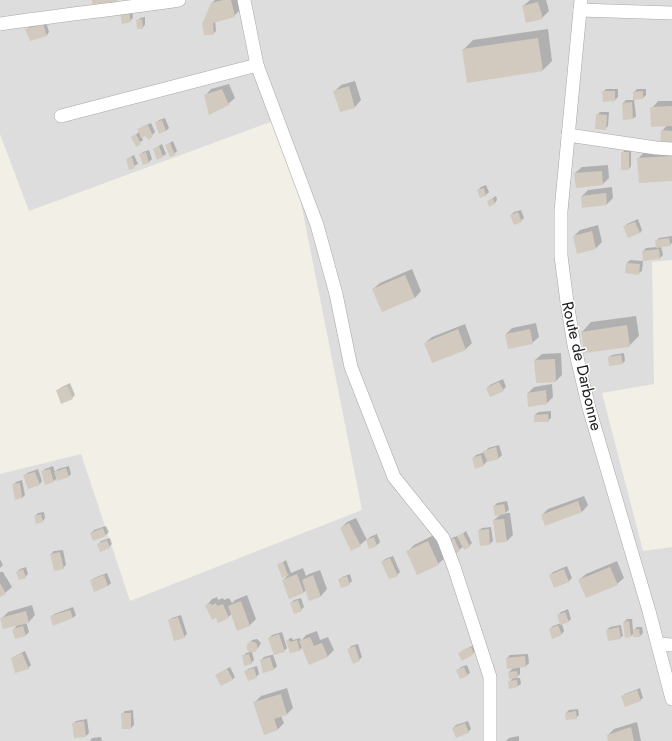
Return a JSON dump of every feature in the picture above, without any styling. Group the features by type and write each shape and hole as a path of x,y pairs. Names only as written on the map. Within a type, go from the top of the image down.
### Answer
{"street":[{"path":"0,24 56,15 105,11 179,0"},
{"path":"244,0 257,65 316,225 336,294 351,367 394,477 443,538 454,567 490,677 490,741"},
{"path":"580,5 672,13"},
{"name":"Route de Darbonne","path":"580,5 561,211 561,256 574,344 589,408 647,604 672,699"},
{"path":"61,116 257,65"},
{"path":"568,135 672,149"},
{"path":"658,644 672,645"}],"shaded area":[{"path":"0,0 672,0 672,260 652,262 654,384 602,393 643,551 672,547 672,741 0,741 0,474 81,454 130,601 362,510 284,117 29,211 0,134"}],"building":[{"path":"92,0 117,0 118,5 93,9"},
{"path":"231,0 235,17 213,23 214,35 204,35 202,24 211,3"},
{"path":"538,2 543,19 526,23 522,6"},
{"path":"129,12 131,22 122,24 120,13"},
{"path":"142,19 143,29 137,29 136,20"},
{"path":"43,24 47,36 30,41 25,29"},
{"path":"538,38 543,71 467,83 462,49"},
{"path":"349,86 355,108 340,112 333,91"},
{"path":"222,89 229,105 209,115 204,95"},
{"path":"602,91 615,91 615,101 603,102"},
{"path":"643,91 643,99 633,100 633,92"},
{"path":"632,102 633,119 623,120 622,103"},
{"path":"672,106 672,126 651,127 650,107"},
{"path":"596,114 607,115 606,130 595,129"},
{"path":"162,120 166,131 159,134 155,122"},
{"path":"148,125 153,136 149,140 145,136 141,138 137,129"},
{"path":"661,130 672,131 672,144 660,144"},
{"path":"136,134 141,144 136,147 131,137"},
{"path":"170,143 175,155 170,157 165,145"},
{"path":"159,146 163,157 157,160 153,149"},
{"path":"146,152 149,163 143,165 139,154"},
{"path":"621,152 629,152 629,170 621,170"},
{"path":"672,156 672,181 639,183 637,158"},
{"path":"132,157 135,168 129,170 126,159"},
{"path":"602,171 603,185 576,188 574,173"},
{"path":"484,188 486,196 480,198 477,190"},
{"path":"606,193 607,205 582,208 581,196"},
{"path":"493,198 495,204 489,207 487,201"},
{"path":"518,212 522,222 514,225 510,215"},
{"path":"635,222 640,233 628,238 623,226"},
{"path":"592,231 596,249 577,254 573,236"},
{"path":"669,238 671,246 656,248 655,240"},
{"path":"659,249 660,259 643,261 642,251"},
{"path":"626,263 640,264 639,275 625,273"},
{"path":"405,275 415,298 382,312 372,289"},
{"path":"627,325 630,347 584,353 581,332"},
{"path":"458,329 466,350 432,363 424,343"},
{"path":"530,329 533,344 508,349 505,334"},
{"path":"621,355 623,364 609,366 608,357"},
{"path":"555,359 556,382 536,383 534,360"},
{"path":"499,382 504,391 490,397 486,388"},
{"path":"67,386 73,399 61,404 56,390"},
{"path":"546,390 547,404 528,407 527,393"},
{"path":"548,414 549,422 534,422 534,415"},
{"path":"496,447 499,459 487,462 483,451"},
{"path":"481,455 484,466 475,469 472,458"},
{"path":"66,468 69,477 57,481 54,472"},
{"path":"50,469 54,482 45,485 41,471"},
{"path":"35,472 40,485 28,489 23,475"},
{"path":"20,483 22,498 15,500 12,484"},
{"path":"578,501 582,512 545,526 541,515"},
{"path":"504,504 506,514 495,516 493,506"},
{"path":"41,514 43,522 36,524 34,516"},
{"path":"504,519 507,542 496,543 493,520"},
{"path":"349,523 361,546 351,551 340,528"},
{"path":"103,528 106,536 93,541 90,533"},
{"path":"489,529 490,545 480,546 478,530"},
{"path":"463,533 470,547 464,550 457,536"},
{"path":"374,537 377,546 369,549 366,540"},
{"path":"454,538 460,551 455,554 448,541"},
{"path":"107,540 110,548 100,552 97,544"},
{"path":"428,541 439,565 417,575 406,551"},
{"path":"60,552 64,569 54,571 50,554"},
{"path":"390,558 398,576 389,579 381,562"},
{"path":"283,562 288,575 282,578 277,564"},
{"path":"610,567 618,585 586,598 578,580"},
{"path":"23,569 26,578 19,580 16,572"},
{"path":"564,569 569,582 554,588 549,575"},
{"path":"297,574 304,593 289,599 282,580"},
{"path":"104,575 108,586 94,592 90,580"},
{"path":"313,575 321,597 309,601 302,580"},
{"path":"347,576 350,585 341,588 338,579"},
{"path":"0,583 6,594 0,597"},
{"path":"298,600 302,611 294,614 290,603"},
{"path":"241,601 250,626 237,631 228,606"},
{"path":"210,603 212,605 216,603 217,606 223,604 229,618 218,623 216,618 212,620 205,605"},
{"path":"70,610 73,618 53,626 50,616"},
{"path":"26,611 29,623 3,629 0,618"},
{"path":"565,612 569,622 560,625 557,615"},
{"path":"178,617 185,638 174,641 168,620"},
{"path":"629,621 631,637 625,638 623,622"},
{"path":"558,625 562,635 552,639 549,629"},
{"path":"23,626 26,636 15,639 12,629"},
{"path":"619,627 621,639 608,641 606,630"},
{"path":"639,629 640,637 633,637 633,630"},
{"path":"279,634 285,652 274,655 268,638"},
{"path":"310,637 314,646 322,643 328,657 309,665 299,641"},
{"path":"290,640 290,642 297,640 300,651 290,653 286,641"},
{"path":"252,641 256,643 258,647 256,651 252,653 248,651 246,647 248,643"},
{"path":"355,646 360,661 353,664 347,649"},
{"path":"471,647 474,654 462,661 458,653"},
{"path":"22,653 29,669 15,673 11,658"},
{"path":"249,654 252,664 244,666 242,655"},
{"path":"525,656 526,667 507,669 506,658"},
{"path":"270,657 274,670 263,673 260,660"},
{"path":"464,667 468,676 460,679 456,670"},
{"path":"254,668 257,678 248,681 244,671"},
{"path":"227,669 233,680 221,686 215,675"},
{"path":"517,671 518,678 509,679 508,672"},
{"path":"517,680 518,687 509,689 508,681"},
{"path":"637,690 641,701 625,707 621,696"},
{"path":"281,694 287,715 274,719 278,730 264,735 253,702"},
{"path":"576,711 577,719 566,720 565,713"},
{"path":"121,713 131,713 131,729 122,729"},
{"path":"84,721 86,737 74,738 72,723"},
{"path":"465,723 469,733 456,738 452,728"},
{"path":"631,727 634,741 608,741 607,735"}]}
